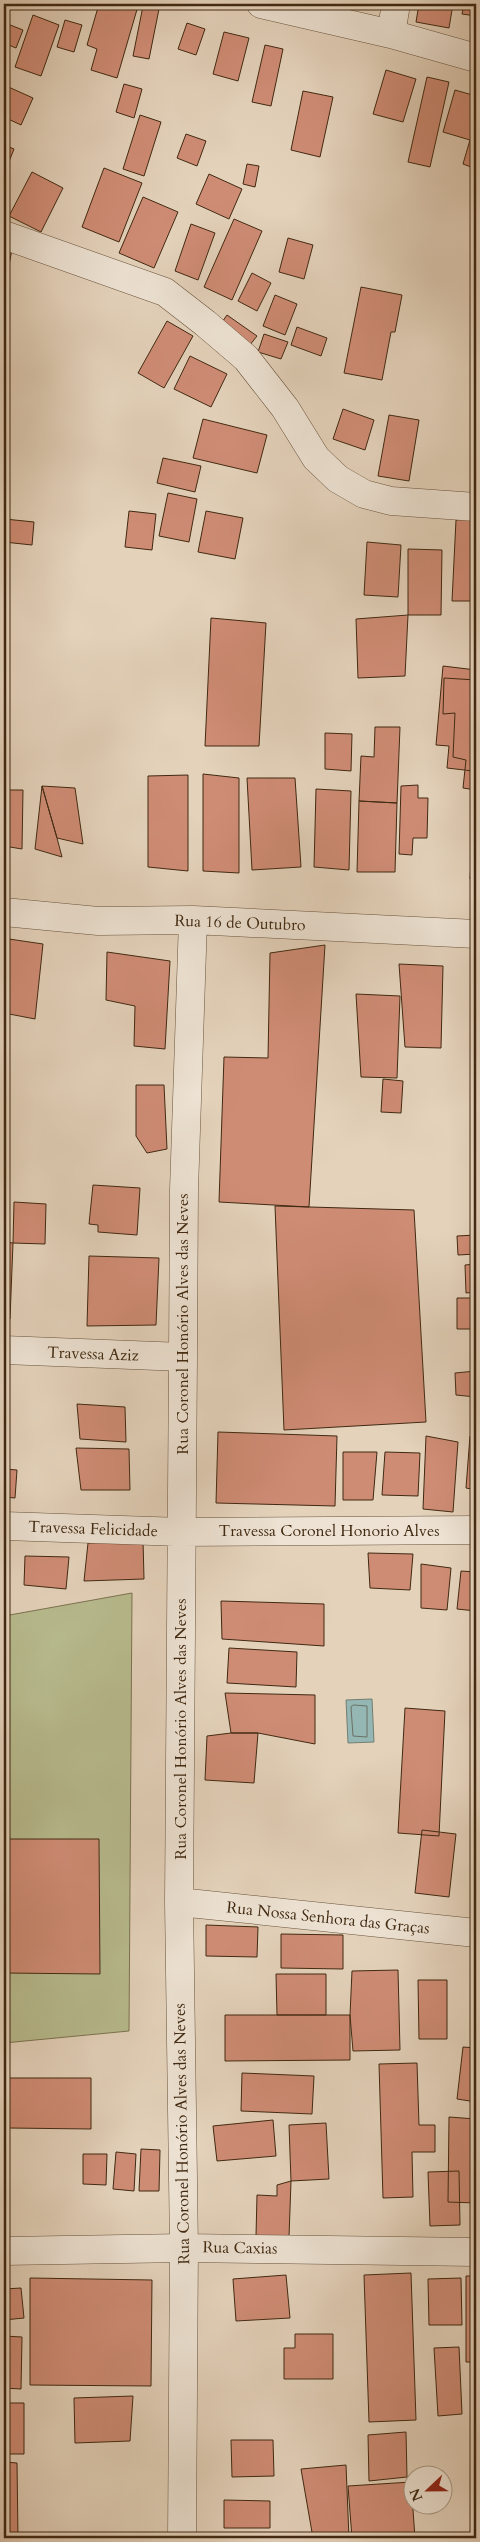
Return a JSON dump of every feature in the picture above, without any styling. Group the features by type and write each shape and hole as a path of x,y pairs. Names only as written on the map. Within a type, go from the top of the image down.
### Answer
{"street":[{"path":"261,4 391,34 476,58"},
{"path":"391,34 396,4"},
{"path":"4,234 165,292 246,358 285,408 316,458 338,479 364,494 391,501 476,507"},
{"name":"Rua 16 de Outubro","path":"4,912 98,921 193,920 476,934"},
{"name":"Rua Coronel Honório Alves das Neves","path":"182,2538 184,2248 179,1902 184,1190 193,920"},
{"name":"Travessa Aziz","path":"4,1350 183,1358"},
{"name":"Travessa Felicidade","path":"4,1526 182,1532"},
{"name":"Travessa Coronel Honorio Alves","path":"182,1532 476,1530"},
{"name":"Rua Nossa Senhora das Graças","path":"179,1902 476,1933"},
{"name":"Rua Caxias","path":"4,2251 184,2248 476,2252"}],"green space":[{"path":"132,1593 129,2031 4,2043 4,1616"}],"water":[{"path":"372,1699 374,1742 348,1743 346,1700"}],"building":[{"path":"99,4 138,6 117,78 91,70 97,49 87,45"},
{"path":"419,4 453,4 449,28 416,22"},
{"path":"464,4 476,4 476,16 462,14"},
{"path":"143,6 159,9 149,59 133,56"},
{"path":"33,15 59,25 41,76 15,67"},
{"path":"65,20 82,25 74,52 57,47"},
{"path":"5,23 23,30 16,48 4,43"},
{"path":"187,23 205,29 196,55 178,49"},
{"path":"224,32 249,38 238,81 213,74"},
{"path":"265,45 283,49 271,106 252,102"},
{"path":"386,70 416,79 403,122 373,114"},
{"path":"427,77 449,82 430,167 408,162"},
{"path":"124,84 142,89 134,118 116,112"},
{"path":"4,85 33,98 21,125 4,117"},
{"path":"455,90 476,96 476,148 471,167 463,164 470,140 443,132"},
{"path":"303,91 333,97 320,157 291,150"},
{"path":"140,115 161,122 144,176 123,169"},
{"path":"186,134 206,141 197,166 177,158"},
{"path":"4,145 14,149 4,174"},
{"path":"247,164 259,166 255,187 243,184"},
{"path":"104,168 142,183 119,242 82,227"},
{"path":"32,172 63,188 41,232 9,216"},
{"path":"209,174 242,189 229,219 196,204"},
{"path":"143,197 178,212 154,268 119,253"},
{"path":"234,219 262,231 232,300 204,287"},
{"path":"191,224 215,233 198,280 175,271"},
{"path":"288,238 313,245 304,279 279,272"},
{"path":"4,247 12,249 6,281 4,280"},
{"path":"252,273 271,283 257,311 238,301"},
{"path":"361,287 402,295 395,332 391,332 382,380 344,373"},
{"path":"275,295 297,304 285,335 263,326"},
{"path":"227,315 257,336 246,350 217,329"},
{"path":"167,321 193,336 164,388 138,373"},
{"path":"297,327 327,338 321,356 291,345"},
{"path":"264,334 288,342 281,359 258,352"},
{"path":"190,356 227,374 211,407 174,389"},
{"path":"343,409 374,420 365,450 333,439"},
{"path":"389,415 419,420 409,481 378,476"},
{"path":"203,419 267,435 257,473 193,458"},
{"path":"163,458 201,466 195,492 157,483"},
{"path":"168,493 197,499 189,542 159,536"},
{"path":"129,511 156,514 152,550 125,547"},
{"path":"206,511 243,518 235,559 198,552"},
{"path":"476,518 476,601 452,601 456,520"},
{"path":"5,519 34,522 32,545 4,542"},
{"path":"367,542 401,545 398,597 364,595"},
{"path":"408,549 442,550 441,615 408,615"},
{"path":"408,615 405,676 358,678 356,619"},
{"path":"211,618 266,623 259,746 205,746"},
{"path":"443,666 476,670 476,740 473,771 447,768 449,746 436,745"},
{"path":"444,678 476,680 476,790 463,788 466,760 453,757 455,713 443,714"},
{"path":"4,704 7,705 4,747"},
{"path":"375,727 400,727 397,803 359,801 361,756 374,757"},
{"path":"325,733 352,734 351,771 325,769"},
{"path":"203,774 239,778 239,873 203,871"},
{"path":"188,775 188,871 148,867 148,776"},
{"path":"247,778 295,778 301,867 252,870"},
{"path":"476,784 476,880 470,879"},
{"path":"418,785 418,798 428,798 427,838 413,838 412,855 399,854 401,786"},
{"path":"42,786 57,838 62,857 35,849"},
{"path":"42,786 75,788 83,844 57,838"},
{"path":"316,789 351,791 349,870 314,867"},
{"path":"4,790 23,790 22,849 4,846"},
{"path":"359,801 397,803 395,872 357,872"},
{"path":"9,939 43,944 35,1019 4,1013"},
{"path":"325,945 309,1207 219,1202 224,1057 268,1058 270,953"},
{"path":"107,952 170,961 165,1049 134,1046 135,1006 106,1000"},
{"path":"472,960 476,960 476,1022"},
{"path":"399,964 443,966 441,1048 405,1047"},
{"path":"356,994 400,996 397,1078 361,1077"},
{"path":"383,1079 403,1081 401,1113 381,1112"},
{"path":"136,1085 164,1085 167,1149 147,1153 136,1136"},
{"path":"93,1185 140,1188 137,1235 98,1232 98,1225 89,1224"},
{"path":"14,1202 46,1204 45,1244 13,1243"},
{"path":"275,1206 414,1210 426,1422 284,1430"},
{"path":"476,1235 476,1254 458,1255 457,1236"},
{"path":"4,1242 13,1243 10,1319 4,1318"},
{"path":"89,1256 159,1258 156,1325 87,1326"},
{"path":"476,1264 476,1292 466,1293 465,1265"},
{"path":"457,1298 476,1298 476,1329 457,1329"},
{"path":"476,1371 476,1397 456,1395 455,1373"},
{"path":"77,1404 125,1407 126,1442 80,1439"},
{"path":"218,1432 337,1436 335,1506 216,1503"},
{"path":"426,1436 458,1442 453,1512 423,1509"},
{"path":"470,1436 476,1436 476,1490 466,1488"},
{"path":"76,1448 129,1449 130,1490 81,1490"},
{"path":"343,1452 377,1452 373,1500 343,1500"},
{"path":"385,1452 420,1453 418,1496 382,1495"},
{"path":"4,1469 17,1470 15,1498 4,1497"},
{"path":"143,1540 144,1579 84,1581 88,1543"},
{"path":"368,1553 413,1554 410,1590 370,1588"},
{"path":"25,1556 69,1557 66,1589 24,1585"},
{"path":"421,1564 451,1568 447,1610 421,1608"},
{"path":"461,1571 476,1572 476,1611 457,1609"},
{"path":"221,1601 324,1604 324,1646 222,1639"},
{"path":"229,1648 297,1652 296,1687 227,1683"},
{"path":"225,1693 315,1695 315,1744 258,1733 231,1733"},
{"path":"405,1708 445,1711 439,1836 398,1833"},
{"path":"231,1733 258,1733 254,1783 205,1780 207,1736"},
{"path":"422,1830 456,1834 449,1897 415,1893"},
{"path":"4,1839 99,1839 100,1974 4,1973"},
{"path":"206,1925 258,1927 257,1957 206,1956"},
{"path":"281,1934 343,1935 343,1969 281,1968"},
{"path":"398,1970 400,2050 353,2051 350,2015 352,1971"},
{"path":"276,1974 326,1974 326,2015 277,2015"},
{"path":"418,1980 447,1980 447,2039 419,2039"},
{"path":"225,2015 350,2015 350,2060 225,2061"},
{"path":"463,2047 476,2048 476,2102 457,2099"},
{"path":"417,2063 419,2125 435,2125 435,2152 412,2152 413,2197 383,2198 379,2064"},
{"path":"242,2073 314,2076 312,2114 241,2111"},
{"path":"9,2078 91,2078 91,2129 9,2128"},
{"path":"449,2117 476,2119 476,2203 448,2202"},
{"path":"273,2120 276,2156 217,2161 213,2126"},
{"path":"326,2123 329,2179 291,2181 289,2125"},
{"path":"141,2149 160,2150 159,2191 139,2191"},
{"path":"116,2152 136,2154 134,2191 113,2189"},
{"path":"83,2154 107,2154 106,2185 83,2184"},
{"path":"459,2171 460,2225 430,2226 428,2172"},
{"path":"291,2181 289,2237 256,2236 257,2195 277,2196 277,2185"},
{"path":"411,2273 416,2420 369,2422 364,2275"},
{"path":"286,2275 290,2318 236,2321 233,2279"},
{"path":"466,2276 476,2276 476,2362 466,2362"},
{"path":"30,2278 152,2280 151,2386 30,2385"},
{"path":"461,2278 462,2325 429,2325 428,2279"},
{"path":"21,2288 24,2318 4,2320 4,2289"},
{"path":"295,2334 333,2334 333,2379 284,2379 284,2348 295,2348"},
{"path":"4,2336 22,2337 21,2389 4,2388"},
{"path":"459,2347 462,2414 438,2416 434,2348"},
{"path":"133,2396 130,2441 75,2443 74,2398"},
{"path":"4,2403 24,2403 24,2454 4,2454"},
{"path":"406,2432 407,2464 402,2464 402,2478 369,2481 368,2435"},
{"path":"231,2440 273,2440 274,2476 232,2477"},
{"path":"4,2462 17,2463 18,2538 4,2538"},
{"path":"346,2465 349,2538 313,2538 301,2469"},
{"path":"402,2483 402,2514 413,2514 415,2538 352,2538 348,2486"},
{"path":"471,2490 476,2490 476,2538 474,2538"},
{"path":"224,2500 270,2501 270,2528 224,2528"}]}
